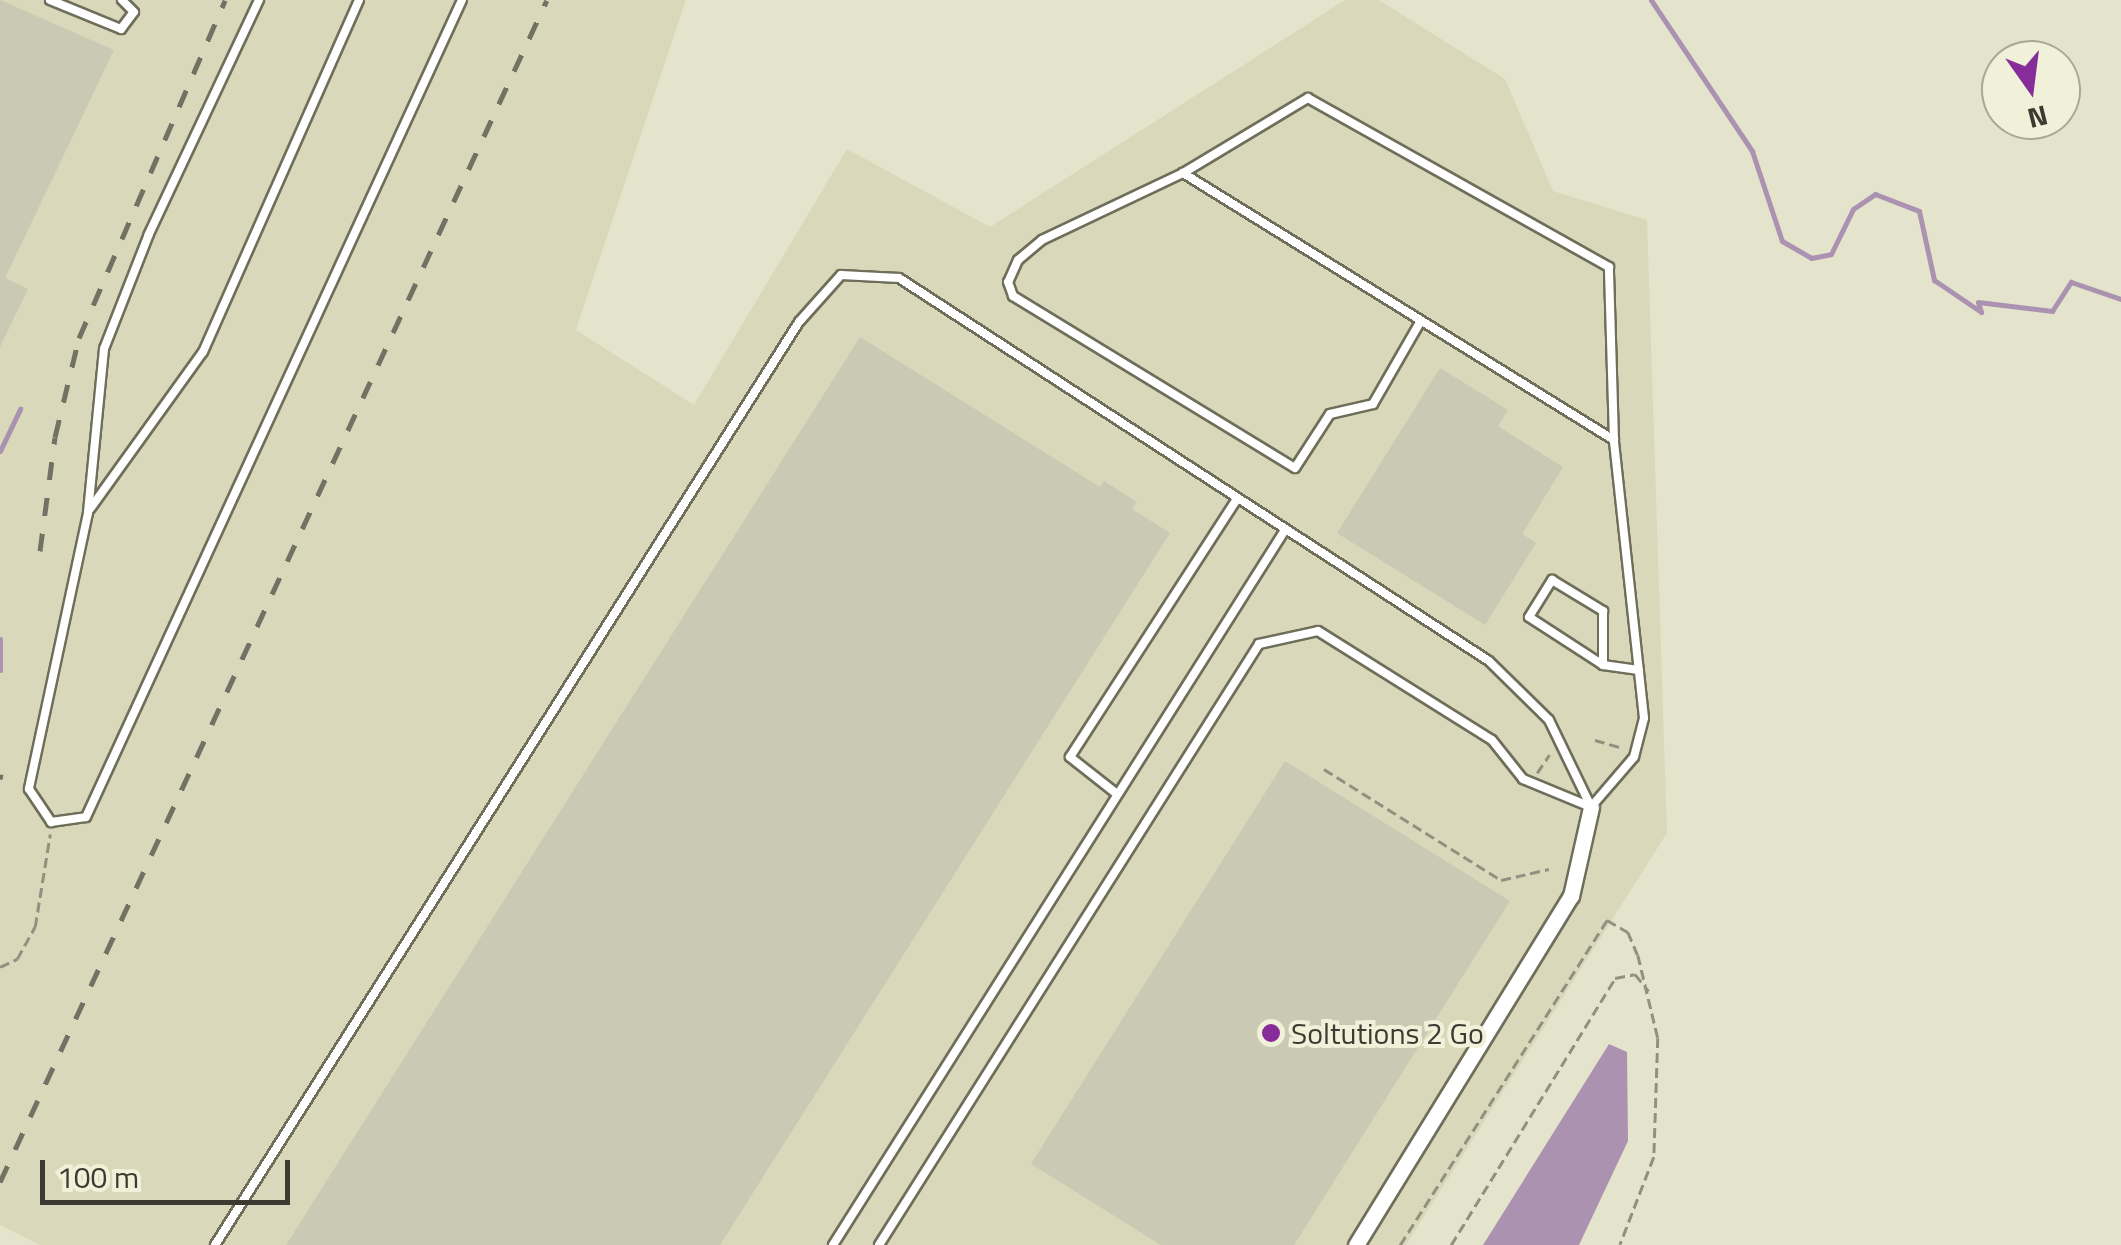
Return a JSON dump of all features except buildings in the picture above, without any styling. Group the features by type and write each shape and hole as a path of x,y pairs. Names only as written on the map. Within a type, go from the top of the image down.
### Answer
{"street":[{"path":"1356,1245 1571,896 1590,807"}],"lane":[{"path":"50,0 112,29 133,20 132,4 122,0"},
{"path":"259,0 149,234 104,349 88,512 28,789 51,822 86,817 462,0"},
{"path":"88,512 203,352 359,0"},
{"path":"1419,324 1374,404 1330,414 1296,468 1013,296 1008,282 1018,260 1042,240 1183,173 1308,98 1609,267 1614,440 1644,718 1634,758 1590,807"},
{"path":"1183,173 1419,324 1614,440"},
{"path":"215,1245 799,322 841,274 899,278 1489,661 1549,720 1590,807"},
{"path":"1117,794 1070,756 1237,498"},
{"path":"833,1245 1286,530"},
{"path":"1603,665 1602,611 1552,580 1530,617 1603,665 1639,670"},
{"path":"879,1245 1259,644 1318,632 1492,740 1522,779 1590,807"}],"path":[{"path":"1595,740 1620,747"},
{"path":"1537,774 1555,750"},
{"path":"1324,769 1502,880 1548,868"},
{"path":"0,968 18,959 35,928 51,822"},
{"path":"1400,1245 1607,920 1628,932 1653,996 1658,1038 1654,1156 1620,1245"},
{"path":"1450,1245 1615,978 1635,974 1653,996"}],"shaded area":[{"path":"0,0 686,0 576,330 694,405 847,149 990,227 1345,0 1379,0 1505,79 1553,191 1647,220 1667,833 1406,1245 40,1245 0,1225"},
{"path":"1609,1044 1627,1052 1628,1141 1579,1245 1483,1245"}],"waterway":[{"path":"1651,0 1752,151 1782,241 1811,258 1831,254 1853,209 1875,194 1919,211 1934,280 1981,312 1978,302 2052,311 2071,282 2121,299"},
{"path":"0,451 20,409"},
{"path":"0,639 0,670"}],"railway":[{"path":"40,551 55,437 79,338 225,0"},
{"path":"0,1182 547,0"},
{"path":"0,779 1,774"}],"place":[{"name":"Soltutions 2 Go","path":"1271,1033"}]}
